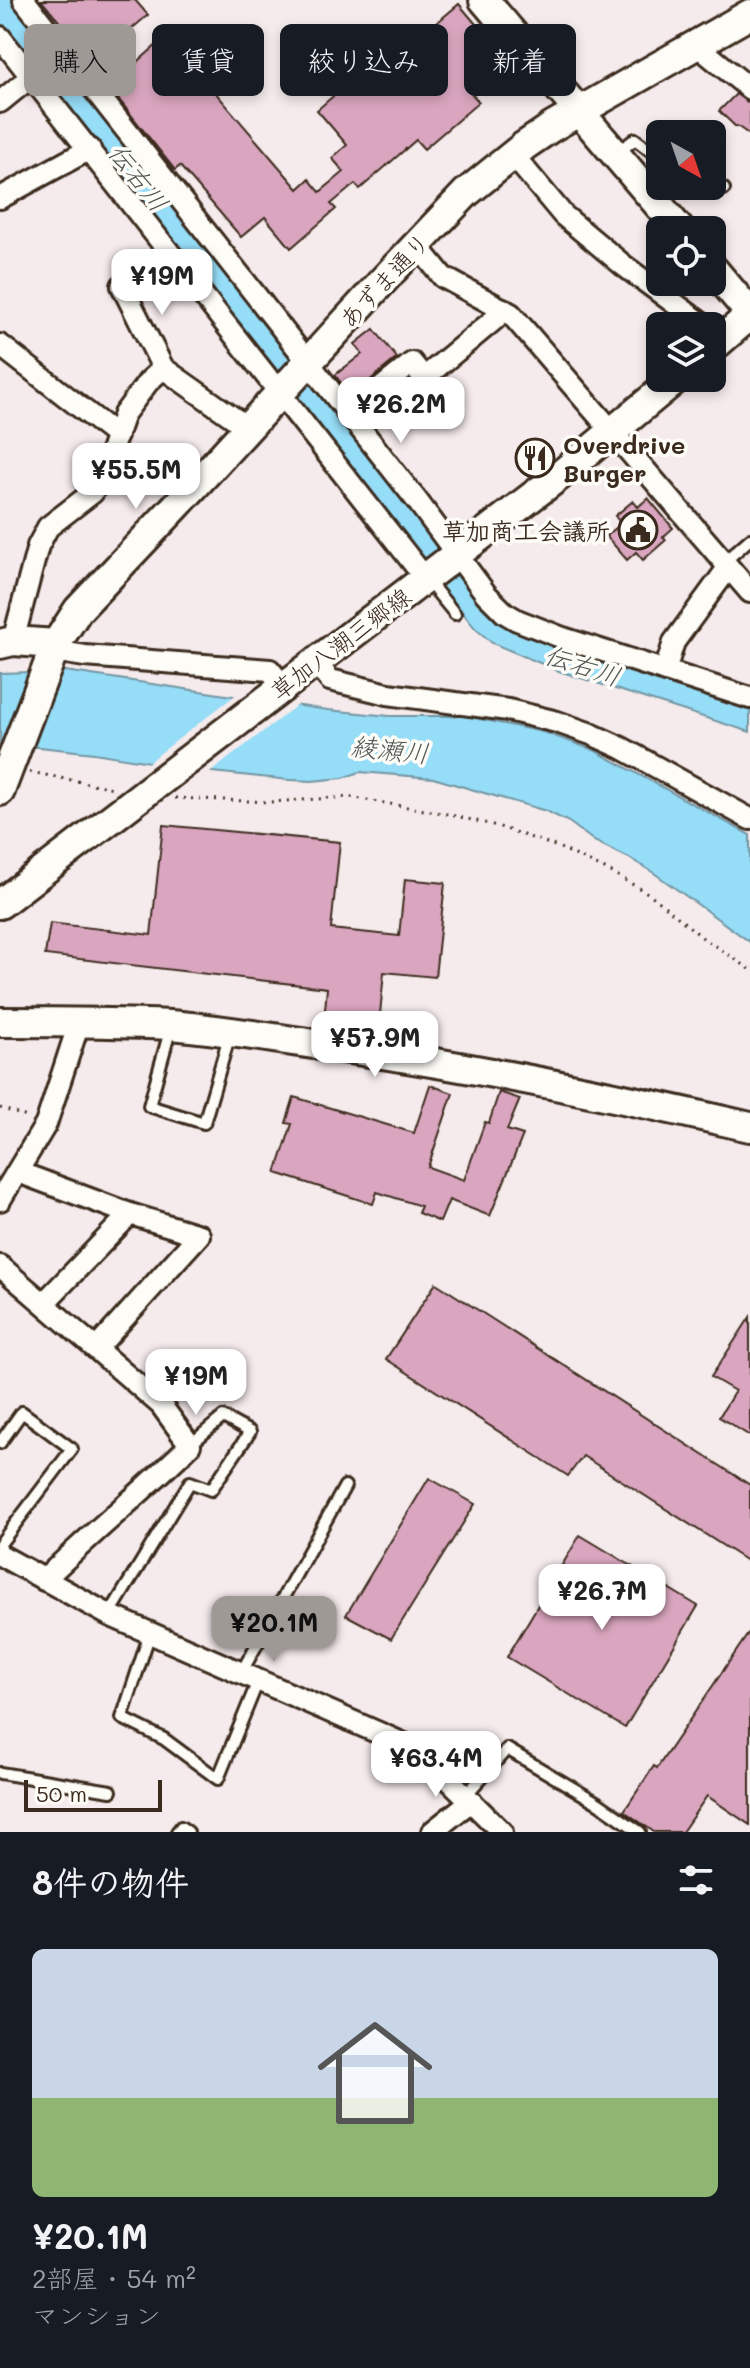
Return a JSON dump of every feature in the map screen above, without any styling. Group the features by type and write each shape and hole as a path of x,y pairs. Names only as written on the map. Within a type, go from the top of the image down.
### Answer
{"street":[{"path":"24,0 306,365 418,502 441,567"},
{"path":"484,0 668,216"},
{"name":"あずま通り","path":"4,779 52,655 78,610 466,193 513,155 579,111 699,44 748,11"},
{"path":"0,37 24,66"},
{"path":"699,44 750,89"},
{"path":"0,102 24,82"},
{"path":"48,96 283,390 441,567 486,594 517,620 750,698"},
{"path":"0,198 90,149"},
{"path":"513,155 563,215 623,265 730,330"},
{"path":"417,245 443,277 511,314 750,592"},
{"path":"122,286 163,368 248,428"},
{"path":"720,296 730,330"},
{"path":"348,415 412,363 424,378 503,309"},
{"path":"0,345 117,436"},
{"path":"163,368 124,414 101,480 92,493 48,527 38,546 6,643 52,655 270,670 287,684"},
{"name":"草加八潮三郷線","path":"0,904 441,567 661,392"},
{"path":"665,671 674,642 726,565"},
{"path":"315,662 330,680 388,694 508,710 591,734 750,819"},
{"path":"0,1022 171,1025 230,1032 524,1078 750,1127"},
{"path":"0,1200 46,1124 79,1023"},
{"path":"18,1172 130,1214 199,1235 97,1348"},
{"path":"44,1303 130,1214"},
{"path":"0,1266 161,1405 190,1445 88,1536 44,1580"},
{"path":"0,1555 109,1615 404,1744 427,1758 502,1832"},
{"path":"432,1832 468,1798"}],"lane":[{"path":"616,154 635,139 646,147"},
{"path":"726,565 750,539"},
{"path":"441,567 455,614"},
{"path":"171,1025 149,1106 204,1123 230,1032"},
{"path":"0,1443 22,1412 72,1449 0,1544"},
{"path":"109,1615 190,1482 211,1490 250,1432 223,1417 190,1445"},
{"path":"150,1633 122,1718 164,1739 218,1779 250,1677 345,1486"},
{"path":"468,1798 507,1749 640,1832"},
{"path":"0,1773 111,1791"},
{"path":"177,1832 181,1827 188,1832"}],"path":[{"path":"4,779 24,771 67,778 113,788 129,806"},
{"path":"156,786 170,798 270,802 350,797 497,826 558,847 611,872 651,895 703,938 750,969"},
{"path":"0,1108 46,1124"}],"water":[{"path":"433,537 491,611 750,706 750,732 559,671 492,643 475,628 414,551"},
{"name":"綾瀬川","path":"65,671 328,710 390,716 465,716 543,732 594,750 750,835 750,942 654,873 594,841 569,822 546,811 433,778 360,772 343,778 290,780 212,772 94,753 0,746 0,673"}],"pier":[{"path":"238,693 301,702 207,775 145,765"}],"building":[{"path":"41,0 135,0 148,15 136,25 61,24"},
{"path":"459,4 476,24 464,24 464,96 474,96 479,102 424,149 416,140 360,189 355,184 331,204 336,209 291,248 265,217 241,237 180,166 175,170 116,96 136,96 136,63 152,49 152,96 218,96 298,189 309,179 320,192 344,172 332,158 347,145 317,110 333,96 448,96 448,24 435,24"},
{"path":"736,94 750,104 750,135 719,111"},
{"path":"374,329 397,358 351,396 335,375 362,354 355,344"},
{"path":"648,498 673,528 663,537 666,540 643,560 636,552 627,560 606,536 621,524 615,516 633,501 638,507"},
{"path":"163,825 340,842 331,929 399,936 405,879 445,883 435,977 384,972 379,1025 324,1020 327,988 45,955 50,923 151,935"},
{"path":"430,1085 453,1093 428,1167 464,1180 499,1092 520,1099 507,1130 523,1135 490,1216 449,1200 440,1222 418,1213 421,1206 377,1192 373,1204 276,1173 292,1124 286,1123 294,1097 414,1133"},
{"path":"436,1283 750,1485 750,1563 583,1456 568,1476 386,1359"},
{"path":"750,1317 750,1436 719,1417 735,1391 711,1377"},
{"path":"429,1478 475,1504 391,1639 346,1615"},
{"path":"580,1535 698,1606 625,1728 507,1657"},
{"path":"750,1631 750,1825 707,1796 682,1832 654,1832 624,1811"}],"waterway":[{"name":"伝右川","path":"2,0 404,516 451,581"}],"place":[{"name":"Overdrive Burger","path":"535,458"},
{"name":"草加商工会議所","path":"638,530"}]}
